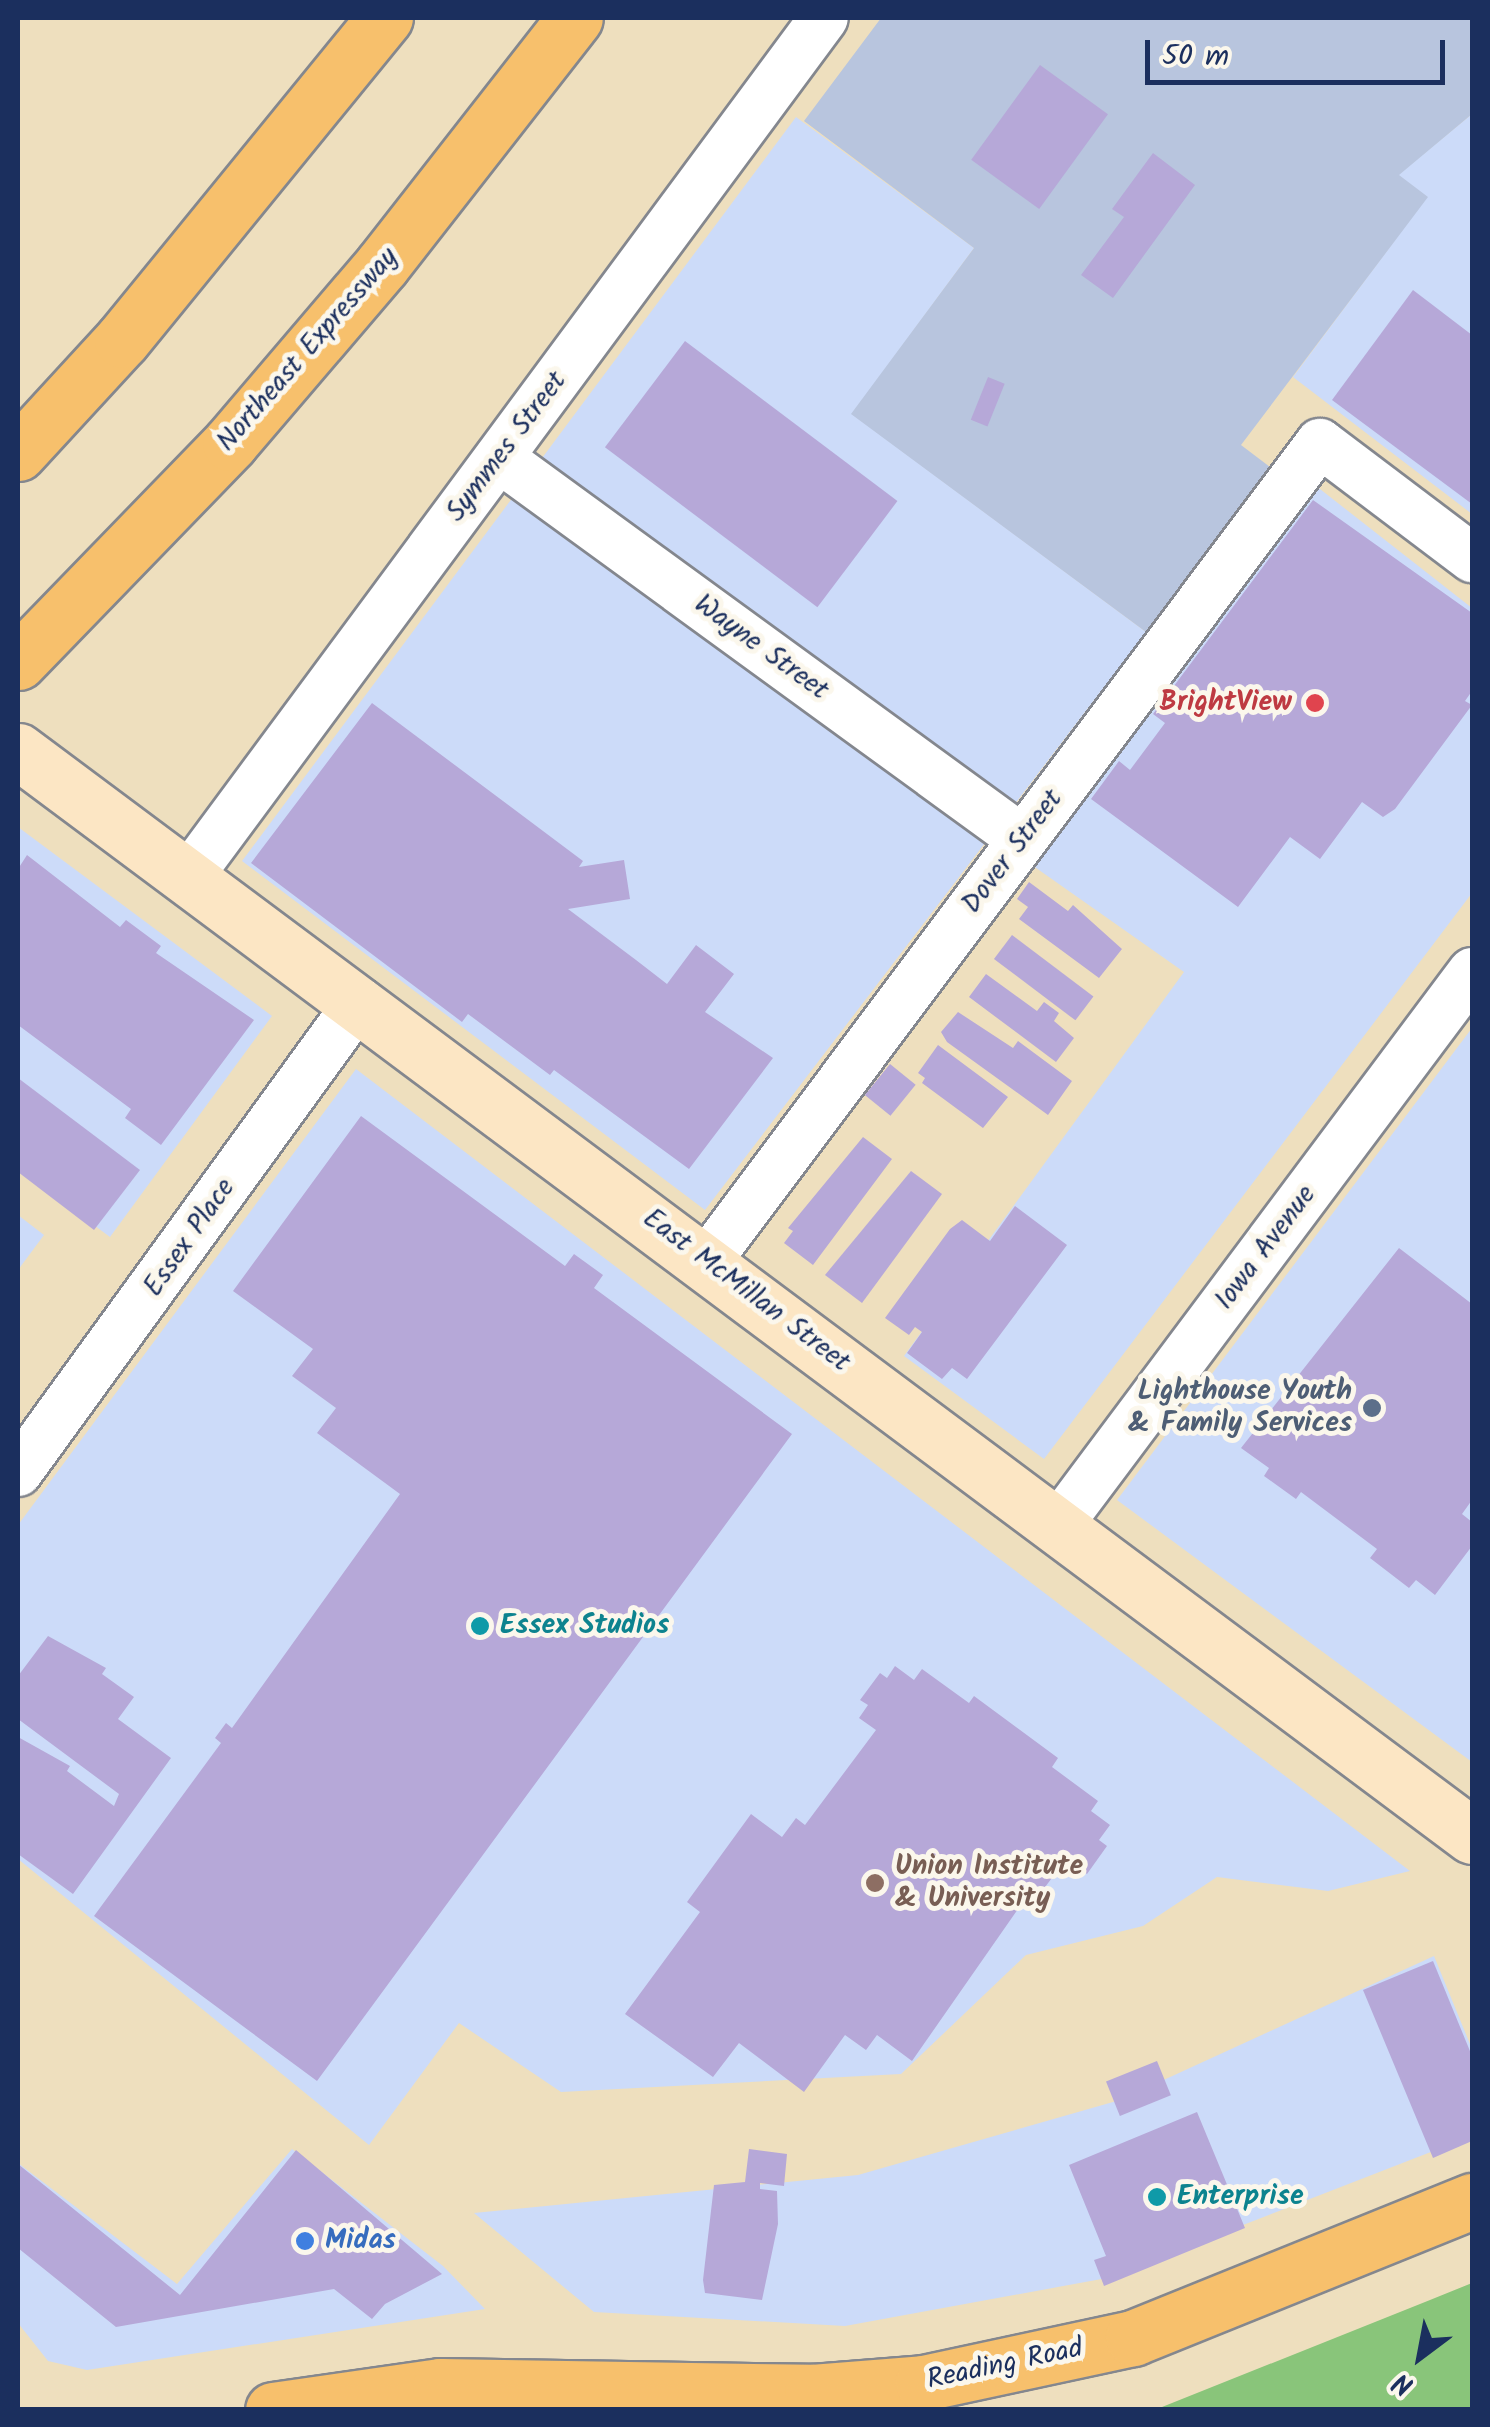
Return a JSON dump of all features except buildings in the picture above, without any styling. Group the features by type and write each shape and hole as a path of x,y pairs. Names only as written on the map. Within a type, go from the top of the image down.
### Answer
{"main road":[{"path":"18,453 146,310 385,18"},
{"name":"Northeast Expressway","path":"18,662 230,442 382,266 575,18"},
{"name":"East McMillan Street","path":"24,755 1060,1523 1472,1836"},
{"name":"Reading Road","path":"273,2410 380,2390 514,2383 812,2392 923,2383 1133,2338 1472,2201"}],"street":[{"name":"Symmes Street","path":"188,876 824,18"},
{"name":"Dover Street","path":"707,1261 1320,442 1472,558"},
{"name":"Wayne Street","path":"499,458 1022,839"},
{"name":"Iowa Avenue","path":"1060,1523 1472,972"},
{"name":"Essex Place","path":"18,1472 359,1002"}],"shaded area":[{"path":"881,18 1472,18 1472,114 1399,175 1428,197 1241,445 1270,467 1146,632 851,414 974,248 804,121"},
{"path":"1472,114 1472,514 1293,377 1427,197 1398,175"},
{"path":"796,117 974,248 852,414 1146,632 705,1210 242,861"},
{"path":"1311,482 1472,608 1472,893 1044,1459 904,1356 1184,972 1029,863"},
{"path":"18,827 272,1016 110,1237 18,1169"},
{"path":"1472,1028 1472,1762 1117,1500"},
{"path":"356,1069 1410,1871 1328,1891 1217,1877 1143,1926 1026,1955 901,2074 561,2092 459,2023 369,2145 18,1859 18,1525"},
{"path":"18,1215 44,1235 18,1270"},
{"path":"1434,1956 1472,2049 1472,2136 1107,2278 845,2326 594,2312 474,2213 858,2175 1120,2100"},
{"path":"292,2149 443,2266 485,2309 87,2370 48,2361 18,2323 18,2163 177,2284"}],"green space":[{"path":"1472,2283 1472,2409 1157,2409 1430,2300"}],"place":[{"name":"BrightView","path":"1315,703"},
{"name":"Lighthouse Youth & Family Services","path":"1372,1408"},
{"name":"Essex Studios","path":"480,1626"},
{"name":"Union Institute & University","path":"875,1883"},
{"name":"Enterprise","path":"1157,2197"},
{"name":"Midas","path":"305,2241"}]}
